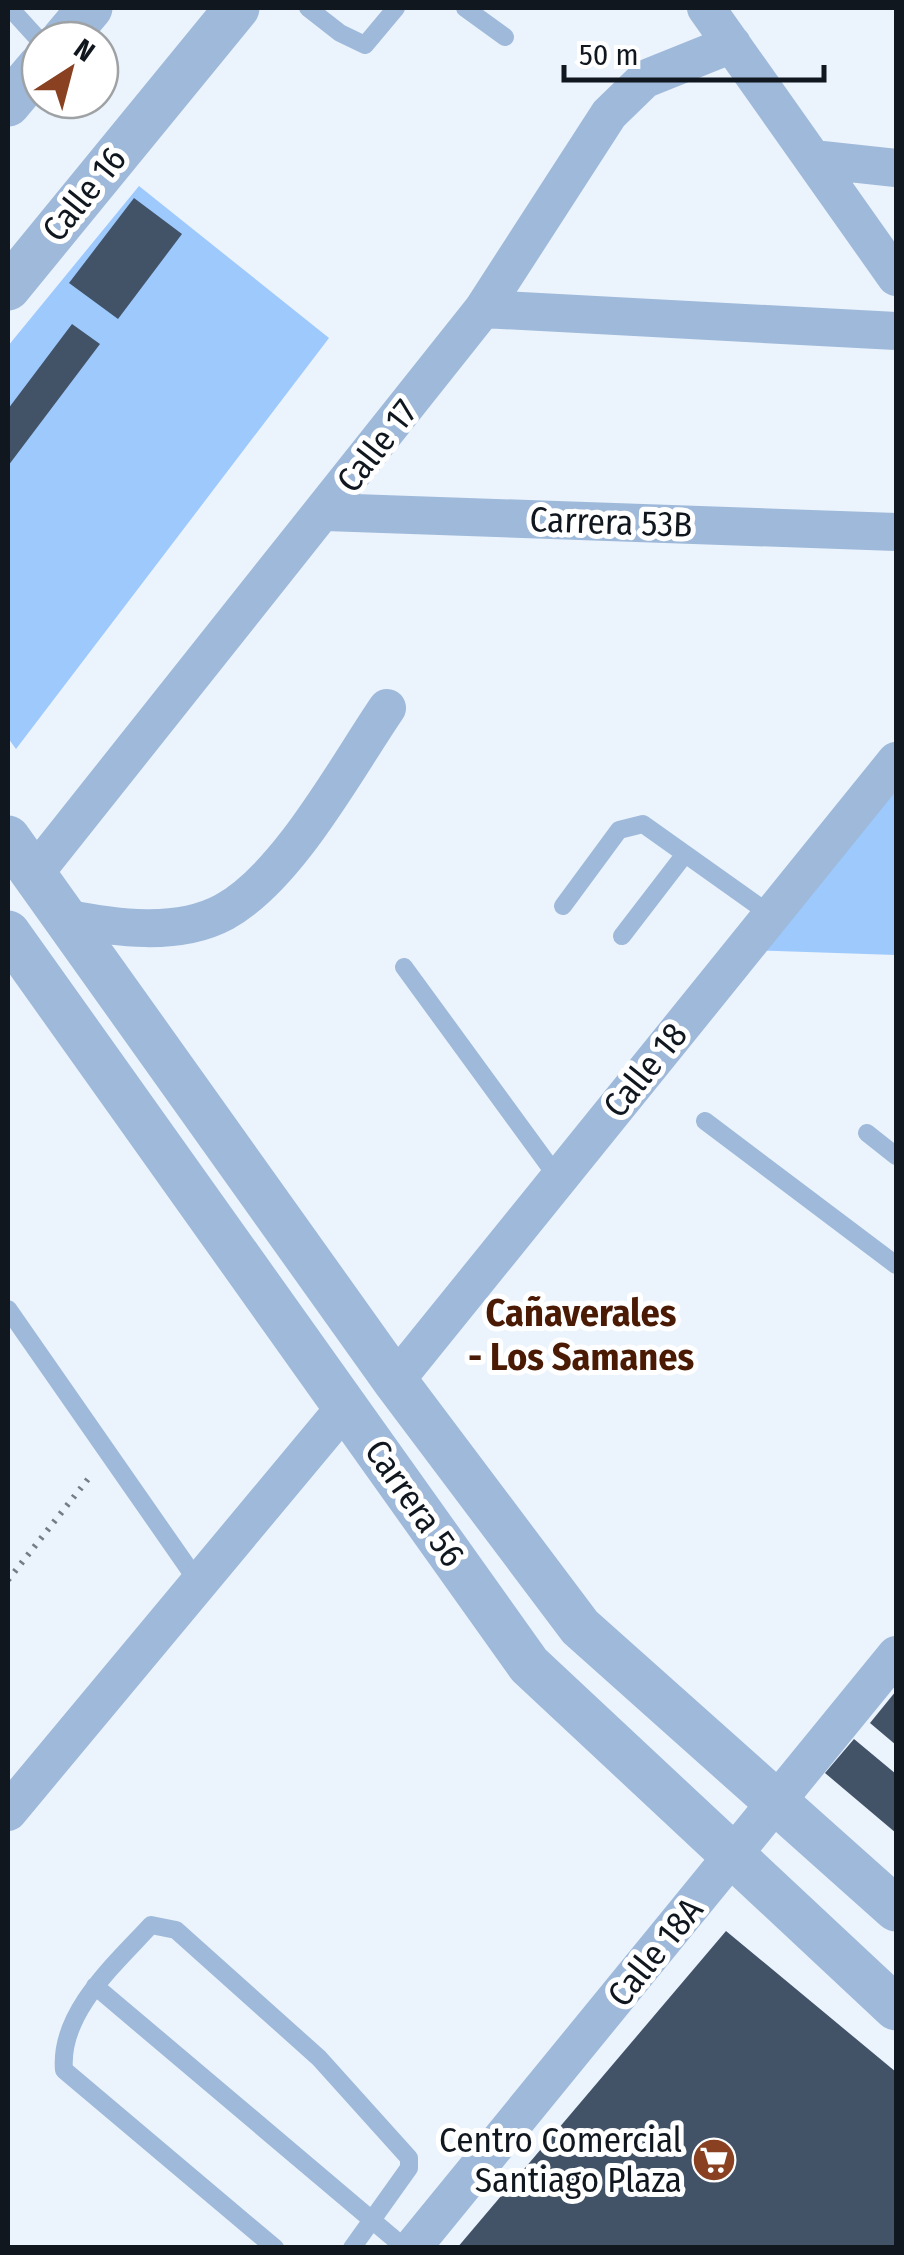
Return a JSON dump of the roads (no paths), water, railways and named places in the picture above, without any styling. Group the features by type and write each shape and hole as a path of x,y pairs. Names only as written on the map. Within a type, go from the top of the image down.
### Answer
{"street":[{"name":"Calle 16","path":"8,288 238,8"},
{"path":"706,8 896,278"},
{"name":"Calle 17","path":"34,874 326,512 483,309 610,114 645,79 732,44"},
{"path":"812,159 896,168"},
{"path":"483,309 896,331"},
{"name":"Carrera 53B","path":"326,512 896,532"},
{"path":"42,980 76,934 190,924 223,913 275,871 387,708"},
{"name":"Calle 18","path":"395,1381 896,760"},
{"name":"Carrera 56","path":"8,838 395,1381 580,1627 896,1909"},
{"name":"Carrera 56","path":"8,933 347,1405 528,1665 896,2008"},
{"path":"8,1812 347,1405"},
{"name":"Calle 18A","path":"409,2248 736,1855 896,1655"}],"lane":[{"path":"308,8 340,34 365,45 396,8"},
{"path":"466,8 505,37"},
{"path":"563,906 618,830 643,824 771,915"},
{"path":"622,936 685,854"},
{"path":"404,966 558,1178"},
{"path":"706,1121 896,1265"},
{"path":"867,1134 896,1156"},
{"path":"8,1308 198,1582"},
{"path":"275,2248 64,2070 62,2046 95,1986 151,1925 176,1930 319,2058 409,2158 409,2168 352,2248"},
{"path":"95,1986 409,2248"}],"place":[{"name":"Centro Comercial Santiago Plaza","path":"714,2160"}],"district":[{"name":"Cañaverales - Los Samanes","path":"581,1335"}]}
